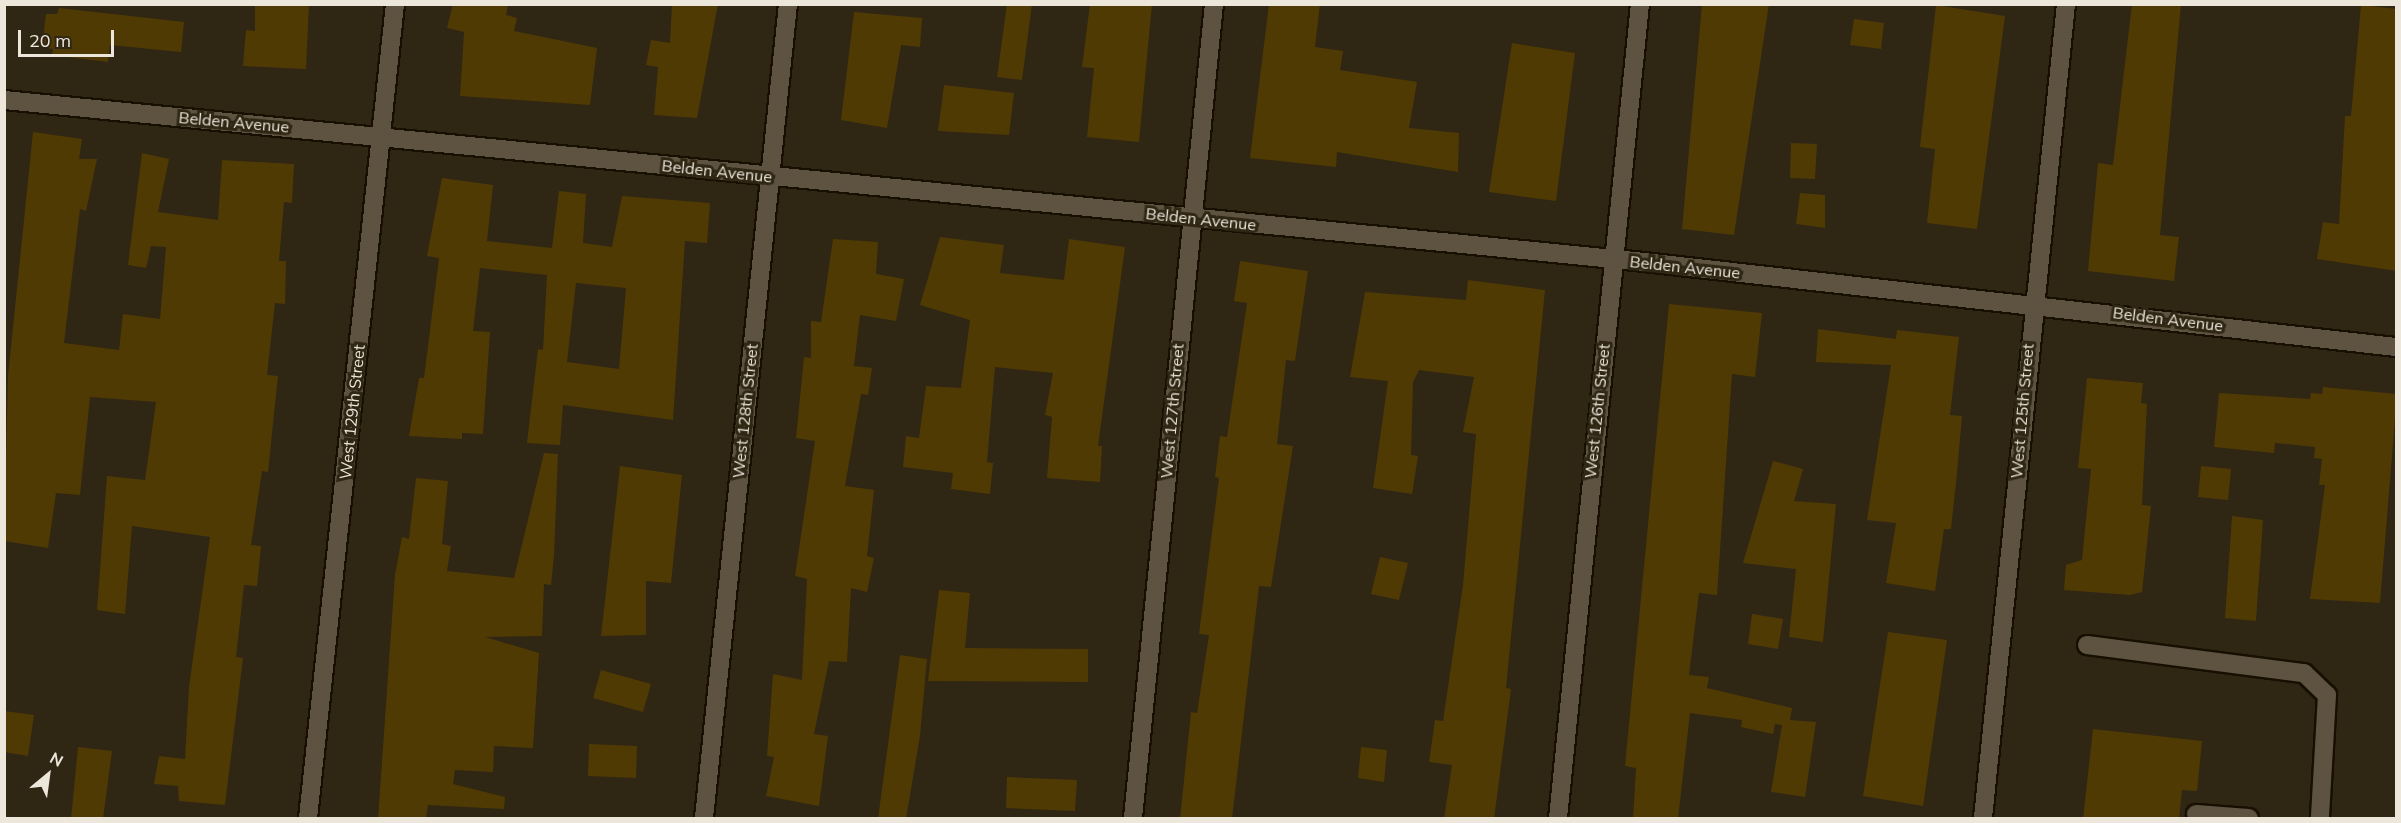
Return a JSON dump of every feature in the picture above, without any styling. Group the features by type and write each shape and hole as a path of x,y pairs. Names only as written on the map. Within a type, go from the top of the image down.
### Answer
{"street":[{"name":"West 129th Street","path":"308,819 395,4"},
{"name":"West 128th Street","path":"704,819 788,4"},
{"name":"West 127th Street","path":"1133,819 1214,4"},
{"name":"West 126th Street","path":"1558,819 1612,259 1640,4"},
{"name":"West 125th Street","path":"1983,819 2032,303 2066,4"},
{"name":"Belden Avenue","path":"4,100 1612,259 2032,303 2397,347"},
{"path":"2087,645 2304,673 2327,695 2320,819"},
{"path":"2196,814 2249,819"}],"building":[{"path":"255,4 309,4 306,69 243,66 246,30 255,31"},
{"path":"453,4 508,4 506,15 517,18 514,31 597,48 590,105 460,96 464,32 447,28"},
{"path":"672,4 718,4 697,118 654,115 658,67 646,65 651,40 670,43"},
{"path":"1007,4 1032,4 1022,80 997,77"},
{"path":"1090,4 1152,4 1139,142 1087,137 1094,68 1082,67"},
{"path":"1269,4 1320,4 1315,47 1343,51 1340,70 1417,82 1409,128 1459,133 1458,172 1337,152 1336,167 1250,158"},
{"path":"1702,4 1769,4 1734,235 1682,229"},
{"path":"2132,4 2181,4 2160,235 2179,237 2174,281 2088,271 2098,163 2113,165"},
{"path":"1936,5 2005,16 1977,229 1927,223 1935,149 1920,147"},
{"path":"2361,5 2397,9 2397,271 2317,259 2323,222 2339,224 2345,116 2351,116"},
{"path":"59,8 184,22 181,52 110,45 108,62 52,55 53,49 42,47 46,14 57,14"},
{"path":"854,12 922,18 920,47 901,45 887,128 841,120"},
{"path":"1854,19 1884,23 1881,49 1850,45"},
{"path":"1512,43 1575,53 1556,201 1489,192"},
{"path":"944,85 1014,93 1009,135 938,131"},
{"path":"33,132 82,139 79,159 97,159 86,211 80,209 64,343 119,350 123,314 160,319 166,247 151,246 146,268 128,265 142,153 169,159 158,212 218,220 222,160 294,164 292,203 284,202 279,261 286,261 285,304 275,303 267,375 278,376 268,472 262,471 251,545 261,546 257,586 244,585 236,657 243,658 225,805 179,801 178,786 154,784 159,756 185,759 189,687 210,537 132,526 125,614 97,610 107,476 145,480 156,402 90,397 80,495 56,493 48,548 4,541 8,376"},
{"path":"1791,143 1817,144 1815,179 1790,178"},
{"path":"442,178 493,185 487,241 552,248 559,191 586,194 583,243 612,247 622,196 710,203 707,243 685,241 673,420 563,405 560,445 527,443 538,349 543,350 547,275 480,268 473,331 490,332 483,434 462,433 462,439 409,436 419,378 424,378 439,258 427,256","holes":["576,283 626,288 619,369 567,362"]},
{"path":"1800,193 1825,195 1825,228 1796,224"},
{"path":"940,237 1004,245 1000,273 1064,280 1069,239 1125,247 1098,446 1102,446 1100,482 1047,478 1052,417 1045,415 1053,373 995,367 987,462 993,463 990,494 951,489 953,473 903,467 906,436 919,438 926,386 961,388 970,320 920,305"},
{"path":"833,239 878,242 876,274 904,279 896,321 860,315 854,366 872,368 868,395 861,394 845,486 874,490 867,556 874,558 867,592 851,588 847,662 829,661 814,734 828,736 819,806 766,796 774,757 767,756 773,674 802,680 807,579 795,576 815,441 796,438 804,357 811,358 811,321 821,322"},
{"path":"1240,261 1308,271 1295,361 1286,360 1277,444 1293,446 1271,587 1259,586 1232,819 1180,819 1191,712 1197,713 1209,635 1199,634 1219,478 1215,477 1220,436 1227,437 1247,303 1234,301"},
{"path":"1468,280 1545,290 1506,688 1511,689 1494,819 1444,819 1452,765 1429,762 1435,720 1443,721 1463,585 1476,434 1463,432 1474,377 1419,370 1413,382 1411,455 1418,456 1412,494 1373,488 1388,381 1350,377 1365,292 1466,300"},
{"path":"1669,304 1762,313 1755,377 1732,374 1717,595 1699,593 1689,675 1709,677 1707,688 1792,708 1790,720 1816,722 1805,797 1771,792 1782,725 1775,724 1773,734 1741,727 1742,720 1690,713 1678,819 1633,819 1636,768 1625,766"},
{"path":"1818,329 1896,339 1897,330 1959,337 1950,415 1962,416 1957,473 1951,529 1944,529 1935,591 1886,583 1896,523 1867,520 1891,365 1816,362"},
{"path":"2087,378 2143,383 2141,403 2147,404 2142,505 2151,506 2142,592 2130,595 2064,590 2066,565 2082,560 2091,469 2078,468"},
{"path":"2323,387 2397,394 2380,603 2310,599 2325,485 2319,485 2322,459 2314,458 2315,447 2275,443 2274,453 2214,447 2219,393 2310,399 2311,393 2322,394"},
{"path":"544,453 558,454 554,556 551,585 544,584 542,636 485,637 539,653 533,748 494,746 493,772 455,770 453,784 505,797 504,809 428,805 426,819 378,819 395,575 402,537 409,539 416,478 448,481 442,544 451,546 447,571 514,578"},
{"path":"1773,461 1803,469 1794,501 1836,504 1823,642 1789,637 1796,569 1743,563"},
{"path":"620,466 682,475 671,583 646,581 646,635 601,636"},
{"path":"2201,466 2231,469 2228,500 2198,497"},
{"path":"2232,516 2263,520 2256,621 2225,618"},
{"path":"1380,557 1408,563 1399,600 1371,594"},
{"path":"939,590 970,593 965,648 1088,649 1088,682 928,681"},
{"path":"1752,614 1783,619 1778,649 1748,644"},
{"path":"1888,632 1947,640 1923,806 1863,796"},
{"path":"900,655 927,659 920,736 906,819 878,819"},
{"path":"601,670 651,684 643,712 593,698"},
{"path":"4,711 34,715 28,756 4,752"},
{"path":"2093,729 2202,741 2197,791 2182,790 2179,819 2083,819"},
{"path":"589,744 637,746 636,778 588,776"},
{"path":"78,747 112,751 103,819 71,819"},
{"path":"1361,747 1387,750 1384,782 1358,778"},
{"path":"1007,777 1077,780 1075,811 1006,808"}]}
